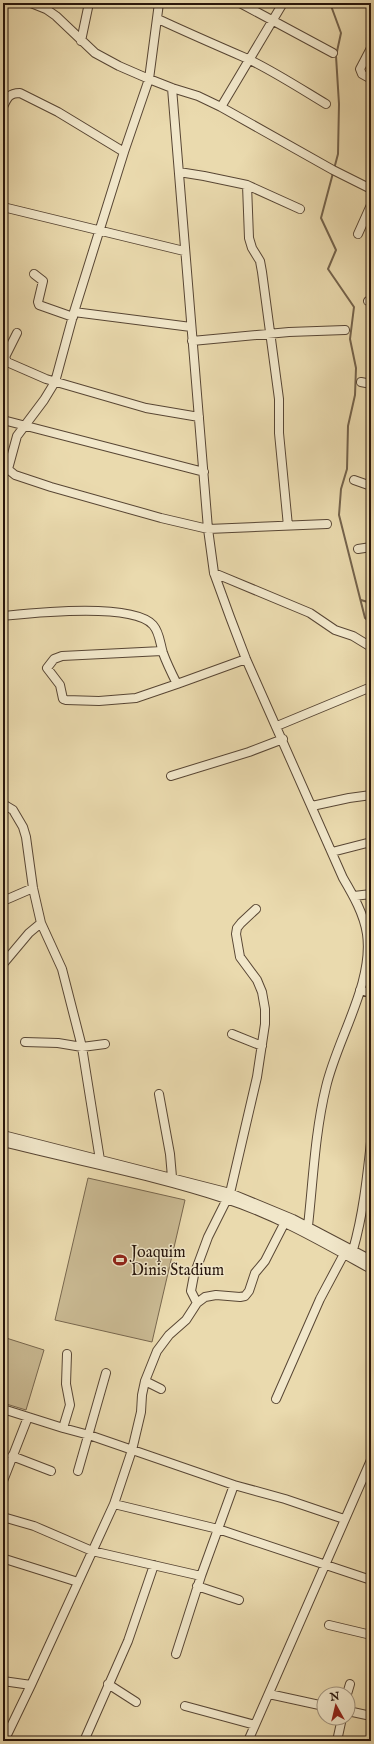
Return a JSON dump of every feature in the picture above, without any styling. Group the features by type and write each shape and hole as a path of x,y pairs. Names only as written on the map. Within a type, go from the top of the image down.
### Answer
{"street":[{"path":"31,3 46,9 56,16 95,53 119,66 172,88 198,96 221,107 333,170 370,186"},
{"path":"81,41 89,3"},
{"path":"159,3 149,79 124,152 73,315 55,382 44,400 23,426 14,442 5,467 15,475 51,487 161,518 208,529 327,524"},
{"path":"240,3 272,22 333,53"},
{"path":"221,107 283,3"},
{"path":"158,19 196,38 249,60 326,104"},
{"path":"371,48 360,69 362,74 371,79"},
{"path":"172,88 184,251 208,529 214,573 246,658 343,878 354,896 367,933 369,955 366,972 334,1060 322,1105 308,1226"},
{"path":"3,107 8,97 13,93 20,93 58,112 124,152"},
{"path":"179,172 247,185 300,209"},
{"path":"247,185 249,238 252,248 260,261 262,272 278,399 279,433 288,526"},
{"path":"358,234 371,205"},
{"path":"3,207 184,251"},
{"path":"34,274 43,281 38,302 39,305 73,315 191,327"},
{"path":"192,341 270,334 345,330"},
{"path":"16,333 5,357 6,360 46,379 146,408 199,417"},
{"path":"362,382 371,384"},
{"path":"3,420 204,472"},
{"path":"354,480 371,486"},
{"path":"358,549 371,548"},
{"path":"214,573 310,612 336,630 353,636 371,647"},
{"path":"3,616 60,610 84,610 132,615 147,620 153,625 158,633 162,651 177,684"},
{"path":"162,651 62,656 49,663 47,668 60,685 63,699 99,701 136,698 149,695 246,658"},
{"path":"277,726 371,687"},
{"path":"171,776 249,752 283,739"},
{"path":"312,806 371,795"},
{"path":"3,804 13,810 23,827 26,837 33,888 41,923 62,969 82,1047 100,1160"},
{"path":"332,852 371,842"},
{"path":"3,902 33,888"},
{"path":"354,896 371,894"},
{"path":"197,1303 191,1291 194,1275 208,1237 229,1196 250,1109 262,1046 265,1009 262,992 257,980 240,957 236,934 237,928 241,922 256,909"},
{"path":"3,964 29,933 41,923"},
{"path":"360,990 371,994"},
{"path":"232,1034 262,1046"},
{"path":"25,1042 58,1043 82,1047 105,1044"},
{"path":"159,1094 169,1147 172,1177"},
{"path":"3,1135 172,1177 229,1196 308,1226 371,1260"},
{"path":"3,1142 229,1196 285,1222 371,1269"},
{"path":"353,1250 360,1227 371,1142"},
{"path":"4,1741 31,1686 114,1504 132,1450 141,1412 145,1381 156,1351 168,1335 186,1320 197,1303 209,1296 240,1298 245,1296 249,1291 255,1273 265,1260 285,1222"},
{"path":"276,1399 320,1299 344,1254"},
{"path":"63,1428 70,1405 66,1384 67,1354"},
{"path":"78,1470 106,1373"},
{"path":"145,1381 161,1389"},
{"path":"3,1409 89,1435 234,1485 285,1499 344,1519"},
{"path":"3,1481 28,1417"},
{"path":"12,1456 51,1472"},
{"path":"248,1741 326,1566 344,1519 371,1460"},
{"path":"176,1654 200,1576 234,1485"},
{"path":"114,1504 218,1530 371,1580"},
{"path":"3,1517 34,1526 92,1552 200,1576"},
{"path":"5,1559 78,1582"},
{"path":"84,1741 128,1641 154,1565"},
{"path":"197,1586 239,1600"},
{"path":"329,1625 371,1635"},
{"path":"3,1681 31,1686"},
{"path":"108,1684 136,1702"},
{"path":"269,1694 316,1704"},
{"path":"184,1706 255,1725"},
{"path":"356,1713 371,1716"},
{"path":"338,1741 341,1726"}],"shaded area":[{"name":"Joaquim Dinis Stadium","path":"88,1178 185,1200 152,1342 55,1320"},
{"path":"3,1337 44,1350 26,1410 3,1403"}],"waterway":[{"path":"330,3 341,33 336,56 339,104 338,154 334,169"},
{"path":"333,173 321,218 336,250 328,269 354,307 350,339 356,368 355,395 348,426 347,469 341,489 339,515 365,618 371,623"},
{"path":"361,600 371,603"}],"place":[{"name":"Joaquim Dinis Stadium","path":"120,1260"}]}
